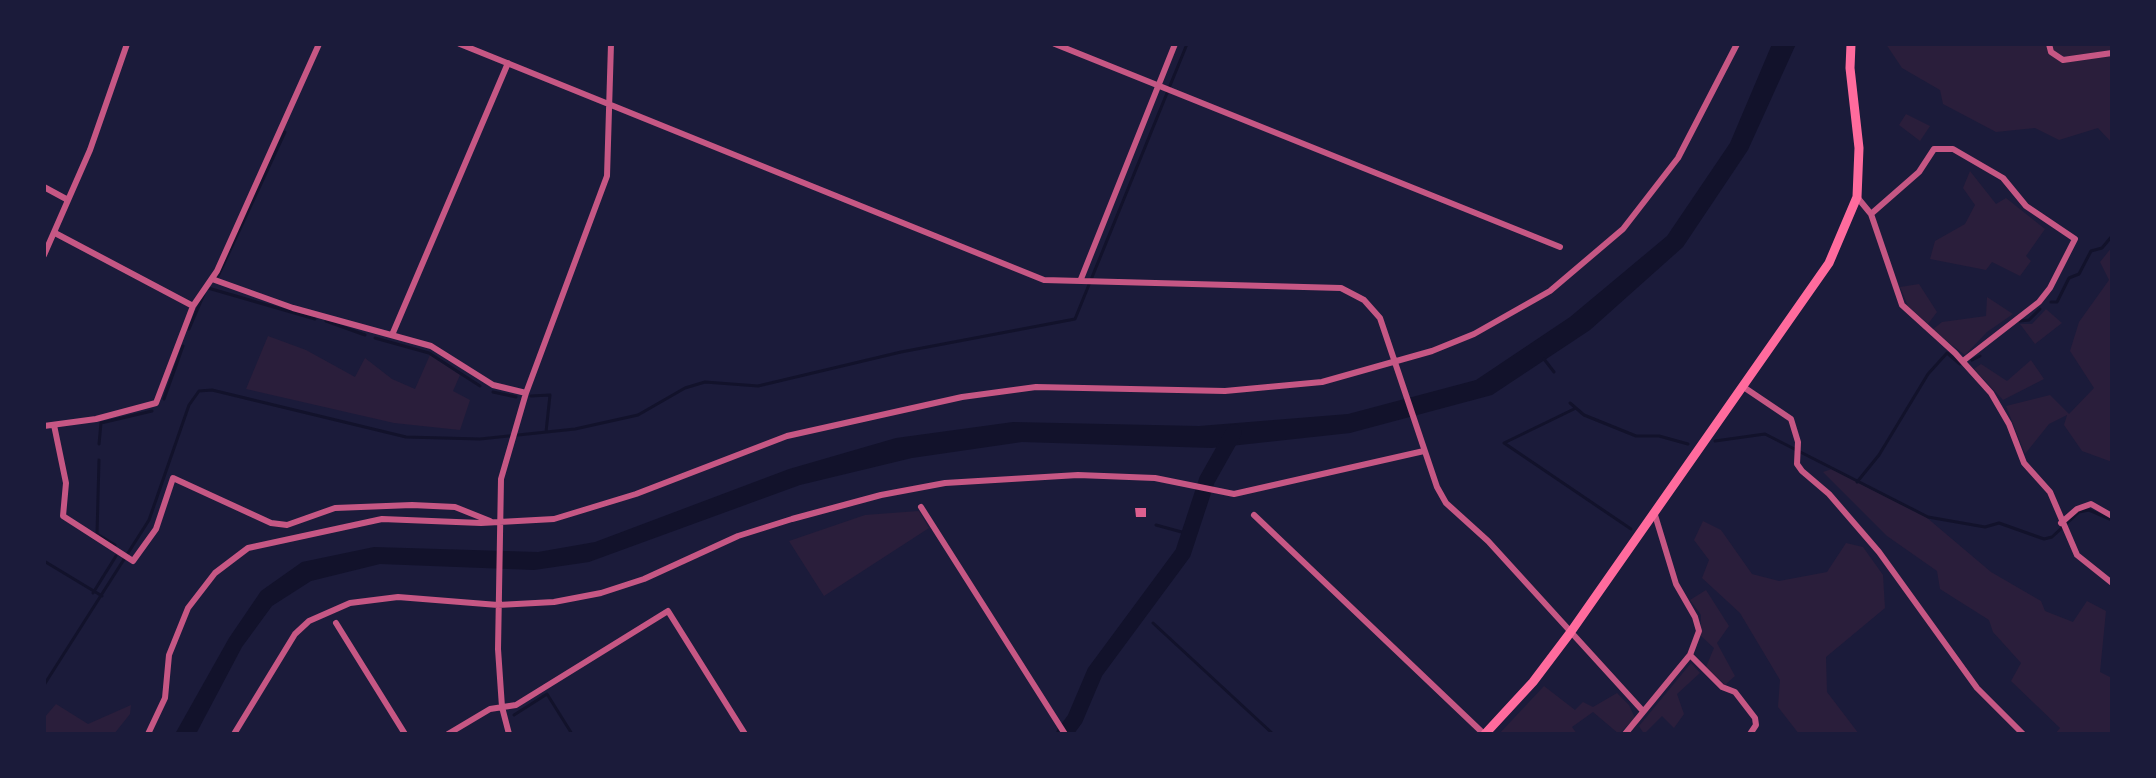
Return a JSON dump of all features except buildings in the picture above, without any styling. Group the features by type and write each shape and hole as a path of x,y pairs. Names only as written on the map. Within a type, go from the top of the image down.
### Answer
{"highway":[{"path":"1485,734 1533,682 1570,633 1829,263 1846,230 1857,197 1859,148 1850,68 1851,44"}],"street":[{"path":"44,255 127,44"},
{"path":"44,426 96,419 156,403 193,306 212,279 319,44"},
{"path":"460,44 1044,280 1341,288 1364,300 1380,318 1423,449 1446,503 1488,541 1642,710"},
{"path":"509,734 502,707 497,601 496,522 501,479 526,393 607,176 611,44"},
{"path":"1055,44 1560,247"},
{"path":"1081,279 1175,44"},
{"path":"148,734 165,698 169,655 188,608 215,573 237,553 360,521 532,522 567,516 636,494 787,436 962,397 1059,386 1225,391 1322,382 1396,365 1432,351 1508,316 1550,291 1623,229 1678,158 1710,102 1737,44"},
{"path":"2049,44 2051,52 2063,60 2112,53"},
{"path":"392,335 508,63"},
{"path":"1871,214 1919,172 1934,149 1953,149 2003,178 2026,206 2075,239 2050,288 2039,302 1963,361"},
{"path":"44,187 68,200"},
{"path":"1857,197 1871,214 1902,305 1963,361 2000,406 2024,463 2043,480 2077,555 2112,583"},
{"path":"55,233 193,306"},
{"path":"212,279 293,308 431,346 493,385 526,393"},
{"path":"1742,386 1791,419 1798,442 1796,457 1802,471 1829,494 1879,552 1977,688 2023,734"},
{"path":"54,425 66,483 63,516 133,561 156,529 173,478 271,523 287,525 335,508 412,505 455,507 496,522"},
{"path":"234,734 295,634 328,610 371,598 554,602 601,593 644,579 738,536 792,519 945,483 1078,475 1183,483 1234,494 1423,449"},
{"path":"2061,523 2077,509 2091,504 2112,516"},
{"path":"921,507 1064,732"},
{"path":"1254,515 1485,734"},
{"path":"1625,734 1636,728 1642,710 1690,655 1699,631 1695,617 1676,584 1655,515"},
{"path":"448,734 490,709 516,705 668,611 745,734"},
{"path":"336,623 405,734"},
{"path":"1690,655 1722,687 1735,692 1755,718 1756,725 1750,734"}],"shaded area":[{"path":"1772,44 1796,44 1748,150 1683,247 1590,330 1492,395 1350,433 1212,448 1022,442 912,458 800,485 589,562 534,570 380,564 311,581 272,606 242,647 196,734 175,734 229,638 261,591 302,562 374,547 538,552 595,542 789,469 896,438 1013,422 1199,426 1348,414 1476,380 1570,317 1667,236 1730,143"},
{"path":"1886,44 2112,44 2112,143 2098,128 2059,140 2035,128 1996,132 1943,104 1940,90 1902,68"},
{"path":"1906,114 1930,126 1920,141 1899,125"},
{"path":"1970,171 1996,204 2006,198 2045,229 2026,256 2031,261 2020,276 1992,262 1986,270 1930,259 1935,241 1965,224 1975,205 1963,188"},
{"path":"2112,247 2112,462 2082,451 2064,425 2067,415 2049,424 2025,454 2006,406 2050,395 2069,414 2094,388 2070,351 2079,322 2109,280 2100,262"},
{"path":"1919,284 1937,312 1928,324 1908,306 1900,287"},
{"path":"1987,297 2013,314 1987,332 1965,355 1932,330 1942,322 1986,316"},
{"path":"2046,309 2062,323 2035,344 2020,324 2032,324"},
{"path":"268,336 306,350 355,377 365,358 392,379 415,389 430,355 460,375 453,391 470,400 460,430 394,423 246,389"},
{"path":"2031,360 2044,379 2003,400 1974,369 1981,364 2007,381"},
{"path":"1832,469 1926,517 1991,572 2041,601 2045,611 2073,622 2087,601 2106,611 2100,672 2112,678 2112,734 2055,734 2060,728 2011,681 2021,663 1993,632 1989,620 1940,589 1937,571 1887,536 1823,472"},
{"path":"919,511 929,528 824,596 789,541 865,515"},
{"path":"1703,521 1721,530 1752,574 1779,581 1827,572 1846,543 1863,547 1883,575 1885,608 1826,657 1827,692 1859,734 1799,734 1778,707 1780,680 1740,613 1702,578 1709,560 1694,540"},
{"path":"1706,590 1729,626 1717,643 1735,676 1725,685 1706,667 1714,648 1701,636 1701,615 1690,600"},
{"path":"1691,663 1700,673 1677,694 1684,714 1674,728 1662,716 1644,734 1639,726"},
{"path":"1544,686 1575,710 1583,702 1593,707 1617,693 1629,705 1635,718 1619,734 1593,712 1572,727 1577,734 1499,734"},
{"path":"56,704 88,724 131,705 130,714 114,734 44,734 44,718"}],"waterway":[{"path":"44,685 149,520 189,405 199,391 212,390 406,437 480,439 575,429 638,415 685,388 705,382 758,386 901,352 1075,319 1187,44"},
{"path":"218,276 285,132"},
{"path":"2051,302 2057,302 2069,278 2079,274 2091,251 2102,248 2112,236"},
{"path":"208,288 315,319"},
{"path":"189,329 204,294"},
{"path":"2020,321 2029,320 2040,309"},
{"path":"326,321 365,335"},
{"path":"375,338 429,353 480,386"},
{"path":"164,399 183,346"},
{"path":"1857,482 1879,455 1928,374 1947,353 1960,364"},
{"path":"1972,360 1980,356"},
{"path":"1544,359 1554,372"},
{"path":"493,392 516,397"},
{"path":"531,396 550,395 546,432"},
{"path":"1570,403 1584,415 1636,436 1659,436 1688,444"},
{"path":"1574,409 1504,443 1631,529"},
{"path":"99,444 101,423 152,411"},
{"path":"1064,734 1075,719 1095,672 1183,553 1207,480 1234,432"},
{"path":"1715,441 1765,434 1928,517 1985,527 1999,523 2044,539 2052,537 2079,512 2089,510 2112,520"},
{"path":"99,460 97,534 115,545"},
{"path":"1156,525 1189,534"},
{"path":"93,593 116,556"},
{"path":"44,561 102,596"},
{"path":"1153,623 1273,734"},
{"path":"514,715 547,694 572,734"}]}
